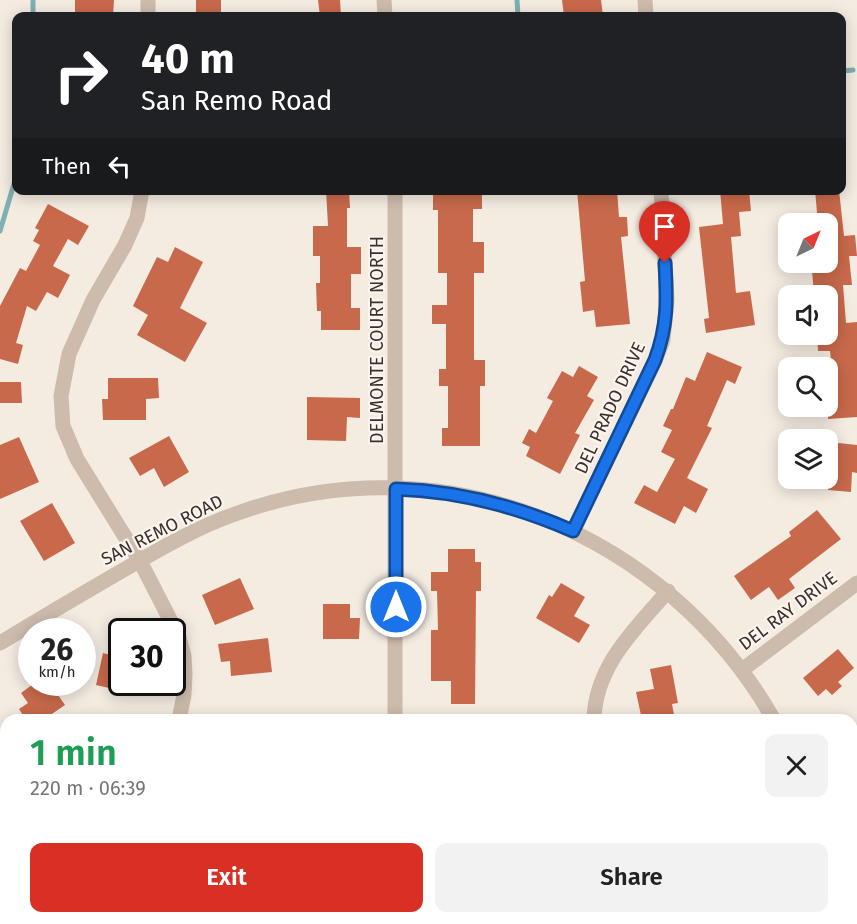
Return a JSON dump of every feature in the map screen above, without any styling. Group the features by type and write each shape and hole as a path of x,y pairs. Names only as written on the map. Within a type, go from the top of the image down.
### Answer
{"street":[{"path":"141,195 136,218 125,245 93,300 69,354 61,396 63,426 77,459 140,561 171,619 184,657 184,695 180,714"},
{"name":"DELMONTE COURT NORTH","path":"395,195 395,714"},
{"name":"DEL PRADO DRIVE","path":"573,531 663,340 667,300 661,195"},
{"name":"SAN REMO ROAD","path":"0,643 140,561 201,528 238,513 324,492 396,489 436,491 492,502 537,516 573,531 619,556 668,591 714,636 742,670 770,714"},
{"name":"DEL RAY DRIVE","path":"742,670 857,583"},
{"path":"595,714 596,698 607,668 627,638 668,591"}],"building":[{"path":"75,0 114,0 113,12 75,12"},
{"path":"196,0 221,0 221,12 196,12"},
{"path":"318,0 340,0 341,12 320,12"},
{"path":"562,0 601,0 602,12 564,12"},
{"path":"326,195 349,195 347,247 361,247 361,274 351,274 351,308 360,308 360,330 321,330 321,311 317,311 316,283 320,283 320,256 313,256 313,226 328,226"},
{"path":"433,195 482,195 482,209 473,209 473,242 484,242 484,273 474,273 474,360 485,360 485,386 480,386 480,446 442,446 442,428 448,428 448,386 439,386 439,369 446,369 446,324 432,324 432,305 447,305 447,273 438,273 438,210 433,210"},
{"path":"577,195 617,195 619,217 627,217 628,236 621,237 630,324 596,327 594,310 583,312 580,282 585,281"},
{"path":"720,195 749,195 751,211 739,212 741,236 731,237 736,293 750,291 755,325 706,333 704,319 709,318 699,227 723,224"},
{"path":"815,195 840,195 844,236 855,235 857,256 849,256 852,285 843,285 846,323 857,322 857,417 828,419 828,417 838,417 838,357 831,357 830,351 818,351 818,345 838,345 838,285 813,285 812,273 838,273 838,213 817,213"},
{"path":"48,204 89,226 78,245 68,239 53,266 70,275 58,298 47,292 36,311 27,306 16,343 23,345 18,364 0,359 0,306 20,268 26,271 40,245 33,241 39,230 35,228"},
{"path":"175,247 203,262 180,308 207,323 185,362 137,335 148,315 133,306 157,257 168,262"},
{"path":"707,352 742,367 735,384 727,380 707,426 712,428 687,478 708,489 696,513 684,506 675,524 634,503 644,485 657,492 675,459 661,452 672,430 663,426 673,409 686,377 695,381"},
{"path":"579,366 598,377 587,396 594,400 575,433 580,435 560,474 526,456 530,447 522,443 529,429 536,433 553,401 547,398 562,371 573,377"},
{"path":"108,378 158,378 159,398 146,399 146,420 103,420 102,399 108,399"},
{"path":"0,382 21,382 22,403 0,403"},
{"path":"307,397 360,398 360,418 347,417 346,441 307,440"},
{"path":"169,436 189,472 164,487 154,468 140,476 129,458"},
{"path":"19,437 39,482 0,499 0,445"},
{"path":"838,443 857,445 857,473 852,472 851,492 828,490 838,489"},
{"path":"52,503 75,543 44,561 20,521"},
{"path":"817,510 841,539 789,579 795,588 778,600 769,587 751,600 734,576 791,536 789,532"},
{"path":"448,549 475,549 475,562 481,562 481,591 476,591 475,704 451,704 451,681 431,681 431,630 438,630 437,591 431,591 431,572 448,572"},
{"path":"240,578 254,609 215,625 202,595"},
{"path":"561,583 585,597 574,616 590,625 579,643 536,618 549,595 552,597"},
{"path":"323,604 350,604 350,618 360,618 359,639 323,639"},
{"path":"268,638 272,672 231,676 230,661 221,662 218,644"},
{"path":"838,649 854,668 838,682 842,686 832,695 826,689 818,696 803,678"},
{"path":"103,653 108,654 108,688 96,685"},
{"path":"671,665 678,703 672,704 674,714 641,714 636,692 654,689 650,669"},
{"path":"23,696 59,696 65,705 52,714 22,714 19,709 28,703"}],"waterway":[{"path":"33,0 33,12"},
{"path":"517,0 518,12"},
{"path":"846,71 853,70"},
{"path":"0,231 12,190"}],"route":[{"path":"396,607 396,489 446,492 492,502 515,508 573,531 663,340 667,300 665,263"}]}
